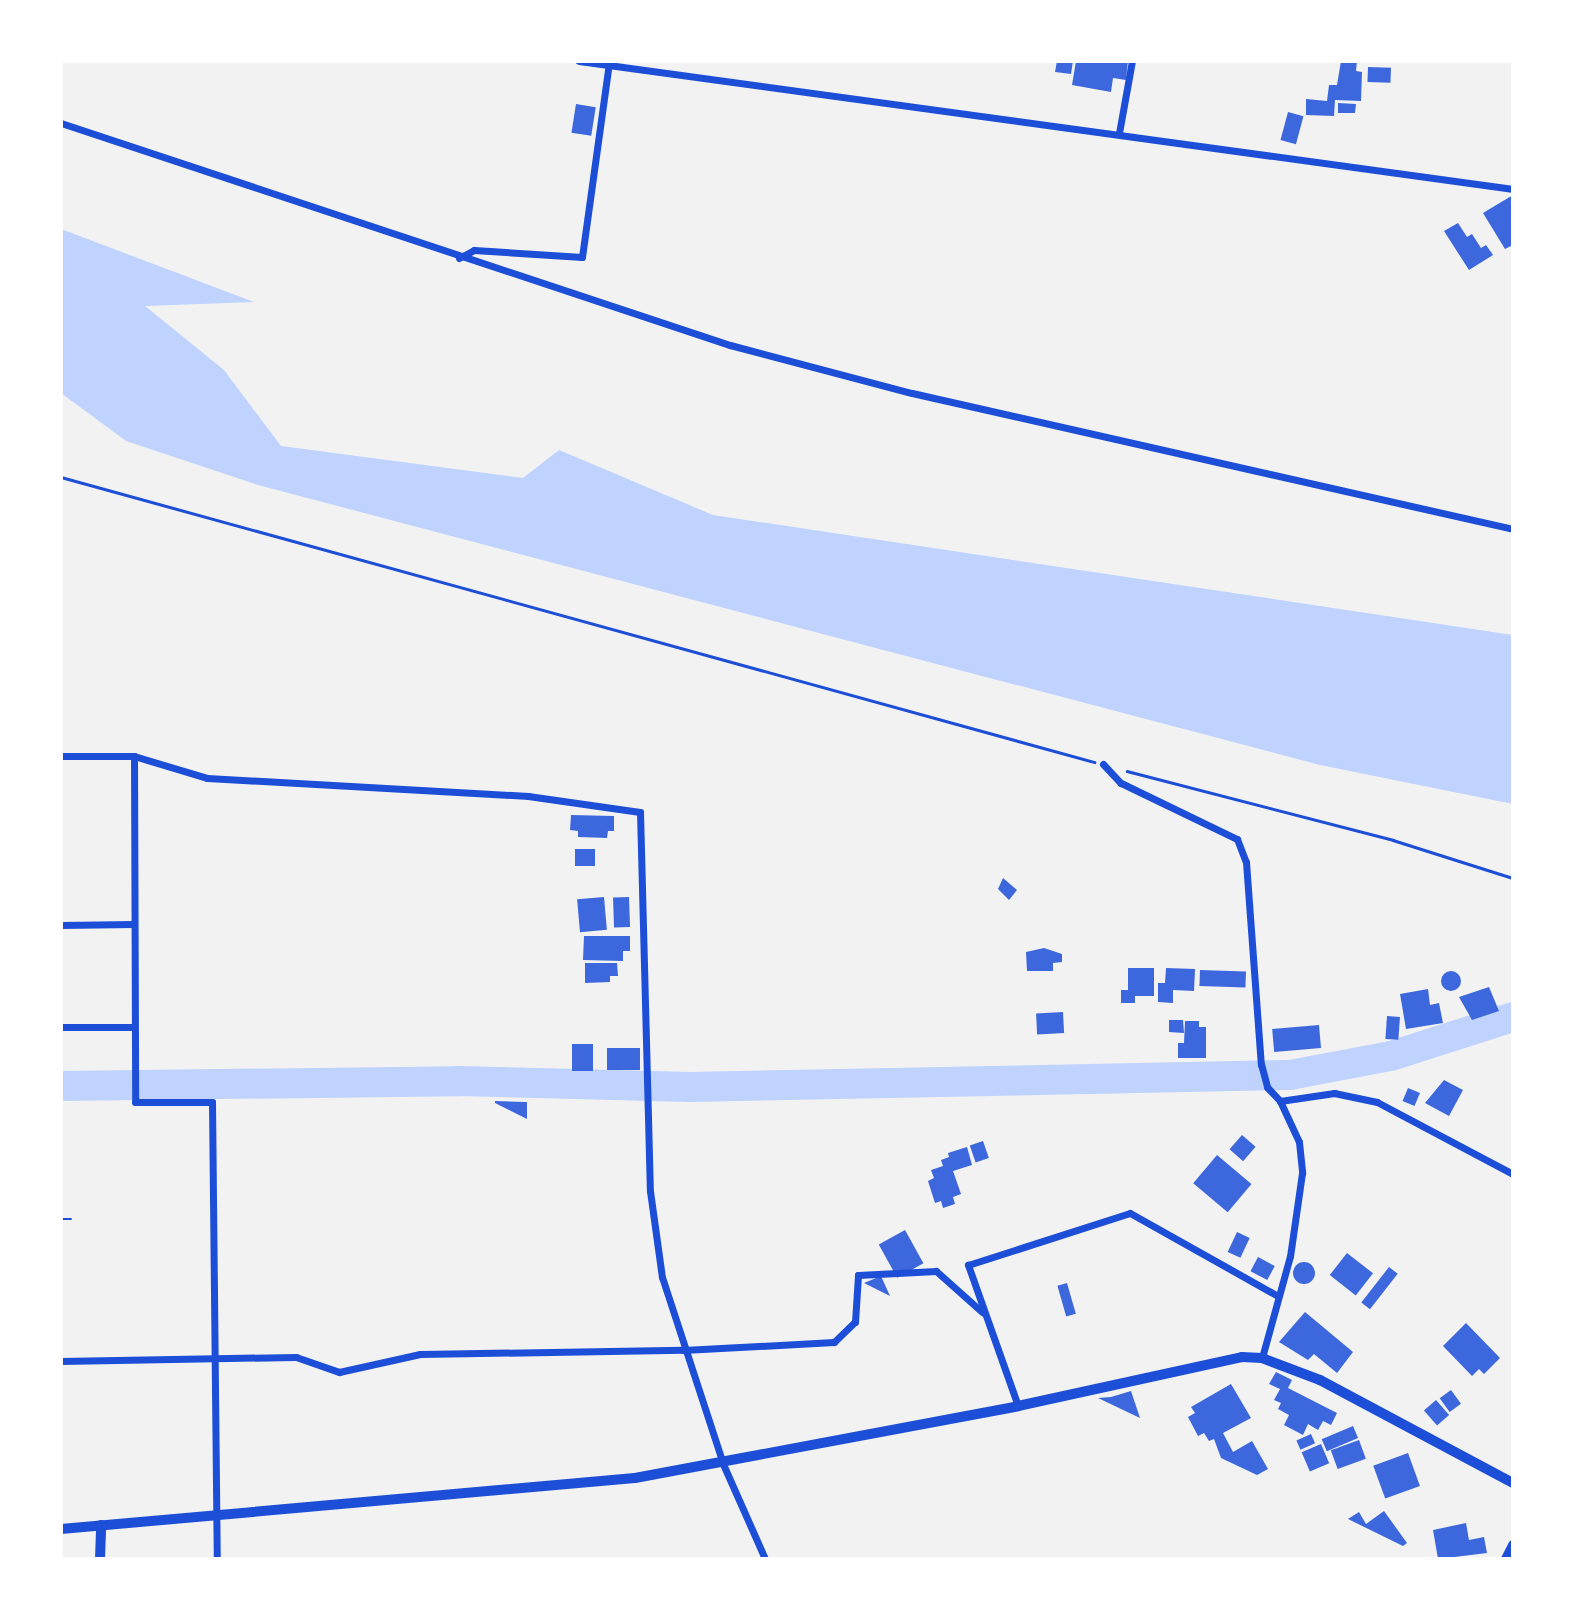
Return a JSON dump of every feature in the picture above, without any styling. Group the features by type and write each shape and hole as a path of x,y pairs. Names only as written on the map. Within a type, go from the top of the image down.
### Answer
{"street":[{"path":"579,61 1513,189"},
{"path":"1119,133 1132,61"},
{"path":"458,258 474,250 582,257 609,63"},
{"path":"61,123 458,258 730,345 912,393 1513,529"},
{"path":"61,757 134,756 206,778 528,796 640,812 649,1071 650,1191 662,1277 683,1350 723,1464 765,1559"},
{"path":"134,756 135,1102 212,1102 217,1559"},
{"path":"1103,764 1121,783 1237,839 1246,862 1261,1064 1267,1087 1280,1101 1299,1142 1302,1173 1290,1256 1262,1358"},
{"path":"61,925 133,924"},
{"path":"61,1027 134,1027"},
{"path":"1280,1101 1334,1093 1377,1102 1513,1174"},
{"path":"1018,1406 982,1312 968,1265 1130,1213 1278,1296"},
{"path":"61,1361 296,1357 339,1372 420,1354 683,1350 834,1342 855,1322 858,1275 936,1271 982,1312"},
{"path":"61,1529 217,1513 635,1478 723,1464 1018,1406 1242,1357 1262,1358 1321,1380 1513,1483"},
{"path":"100,1559 101,1525"},
{"path":"1506,1559 1513,1545"}],"path":[{"path":"61,477 1103,764 1393,840 1513,878"},
{"path":"61,1219 71,1219"}],"water":[{"path":"61,229 254,302 145,306 224,370 281,446 523,478 559,450 713,515 1513,635 1513,804 1320,765 258,485 126,441 61,393"}],"building":[{"path":"1057,61 1073,61 1071,74 1055,72"},
{"path":"1076,61 1128,61 1126,80 1113,78 1111,92 1072,85"},
{"path":"1341,61 1357,61 1356,71 1362,72 1361,101 1335,100 1334,116 1306,115 1306,99 1327,101 1329,85 1337,85"},
{"path":"1368,67 1391,68 1390,83 1367,82"},
{"path":"1338,103 1356,104 1355,113 1338,113"},
{"path":"576,104 596,107 591,136 571,133"},
{"path":"1288,112 1303,116 1296,144 1280,140"},
{"path":"1513,195 1513,245 1505,249 1483,213"},
{"path":"1458,223 1467,237 1472,234 1481,248 1486,245 1493,255 1469,270 1444,231"},
{"path":"571,815 614,816 614,831 608,831 607,838 578,837 578,831 570,830"},
{"path":"575,849 595,849 595,866 575,866"},
{"path":"1003,878 1017,890 1009,900 998,889"},
{"path":"604,897 607,930 580,932 577,899"},
{"path":"629,897 630,927 614,928 613,898"},
{"path":"584,936 630,936 630,951 623,951 623,961 583,960"},
{"path":"1044,948 1062,954 1062,962 1053,963 1053,971 1027,971 1026,952"},
{"path":"585,963 617,963 618,976 610,976 610,982 585,983"},
{"path":"1128,968 1154,968 1154,996 1135,996 1135,1003 1121,1003 1121,990 1128,990"},
{"path":"1166,968 1195,969 1194,991 1173,990 1173,1003 1158,1002 1158,983 1165,983"},
{"path":"1200,970 1246,972 1245,988 1199,986"},
{"path":"1447,971 1455,971 1461,981 1455,991 1447,991 1441,985 1441,977"},
{"path":"1489,987 1499,1011 1472,1020 1459,997"},
{"path":"1428,989 1430,1005 1439,1003 1443,1023 1406,1029 1400,994"},
{"path":"1063,1012 1064,1033 1037,1034 1036,1013"},
{"path":"1387,1016 1400,1017 1398,1040 1385,1039"},
{"path":"1169,1020 1183,1020 1184,1033 1169,1032"},
{"path":"1185,1021 1199,1021 1199,1027 1206,1027 1206,1058 1178,1058 1178,1043 1184,1043"},
{"path":"1319,1025 1321,1048 1274,1052 1272,1029"},
{"path":"572,1044 593,1044 593,1071 572,1071"},
{"path":"607,1048 640,1048 640,1070 607,1070"},
{"path":"1444,1080 1463,1090 1449,1116 1425,1103"},
{"path":"1408,1088 1420,1093 1414,1106 1403,1101"},
{"path":"527,1102 527,1119 495,1103"},
{"path":"1242,1135 1256,1147 1243,1161 1230,1149"},
{"path":"983,1141 989,1158 976,1163 970,1146"},
{"path":"967,1147 972,1165 953,1171 961,1194 953,1197 955,1204 943,1208 941,1201 935,1203 928,1181 934,1178 931,1170 943,1166 941,1160 949,1157 948,1153"},
{"path":"1217,1155 1251,1184 1228,1212 1193,1183"},
{"path":"905,1230 923,1263 897,1278 879,1245"},
{"path":"1237,1232 1250,1238 1240,1258 1228,1252"},
{"path":"1347,1253 1373,1273 1356,1295 1330,1275"},
{"path":"1258,1257 1275,1266 1267,1280 1250,1271"},
{"path":"1304,1262 1312,1265 1315,1273 1312,1281 1304,1284 1296,1281 1293,1273 1296,1265"},
{"path":"1389,1267 1398,1274 1370,1309 1361,1302"},
{"path":"881,1276 890,1296 864,1283"},
{"path":"1067,1283 1076,1314 1066,1317 1057,1286"},
{"path":"1305,1312 1353,1352 1337,1373 1314,1354 1308,1360 1279,1342"},
{"path":"1466,1323 1500,1358 1484,1374 1479,1369 1472,1376 1443,1346"},
{"path":"1276,1372 1292,1380 1288,1388 1337,1413 1331,1425 1323,1421 1318,1430 1308,1424 1303,1435 1284,1425 1289,1415 1278,1409 1281,1403 1274,1400 1280,1389 1269,1384"},
{"path":"1231,1384 1251,1418 1223,1433 1233,1452 1252,1441 1268,1469 1257,1475 1221,1458 1214,1439 1209,1441 1204,1433 1198,1436 1188,1417 1195,1413 1191,1407"},
{"path":"1451,1390 1461,1404 1450,1412 1440,1398"},
{"path":"1131,1391 1140,1418 1098,1398 1111,1397"},
{"path":"1436,1400 1449,1415 1437,1426 1424,1410"},
{"path":"1353,1426 1358,1438 1327,1451 1322,1439"},
{"path":"1311,1434 1315,1443 1300,1450 1296,1441"},
{"path":"1359,1440 1366,1459 1338,1469 1331,1450"},
{"path":"1321,1444 1329,1463 1310,1472 1302,1452"},
{"path":"1408,1453 1420,1486 1385,1499 1373,1466"},
{"path":"1384,1511 1407,1543 1403,1546 1348,1519 1359,1512 1366,1524"},
{"path":"1466,1523 1469,1540 1484,1537 1487,1553 1438,1559 1433,1530"}],"waterway":[{"path":"61,1086 458,1081 690,1087 1290,1075 1391,1056 1513,1017"}]}
